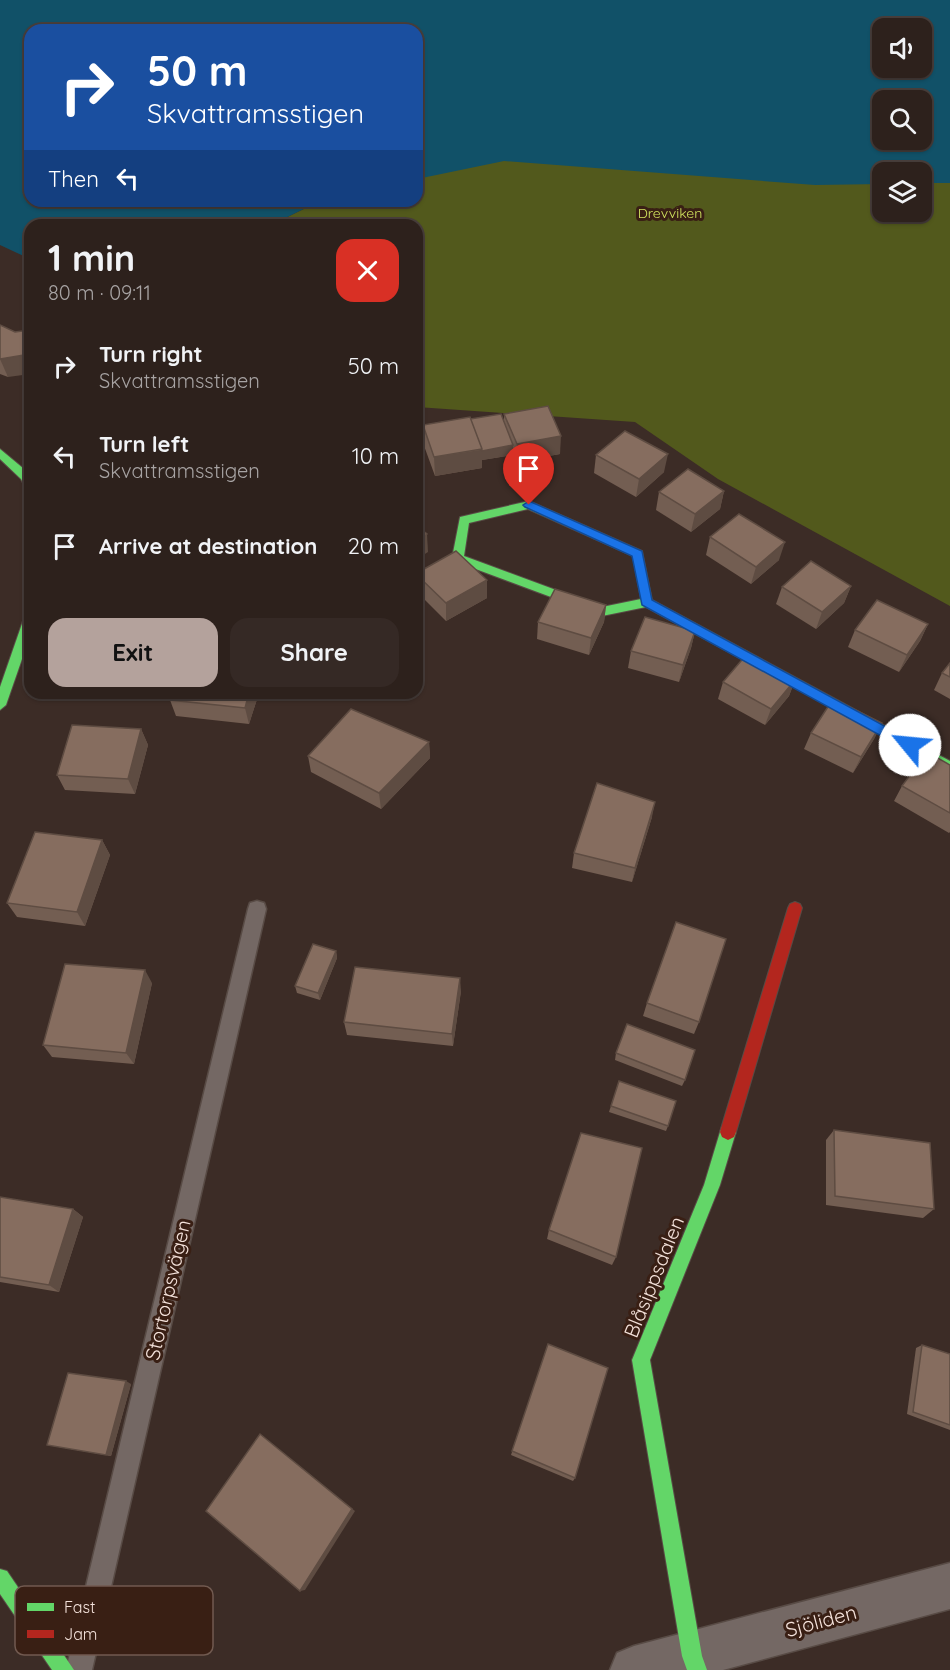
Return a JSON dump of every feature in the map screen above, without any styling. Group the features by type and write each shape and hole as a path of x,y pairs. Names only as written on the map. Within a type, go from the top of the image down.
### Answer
{"street":[{"path":"0,453 23,468"},
{"path":"646,602 638,554 529,505 465,520 458,558 602,612 646,602 950,767"},
{"path":"0,705 24,635"},
{"name":"Blåsippsdalen","path":"694,1663 641,1360 712,1185 795,908"},
{"path":"0,1578 15,1600"},
{"name":"Sjöliden","path":"694,1663 950,1586"},
{"path":"54,1655 64,1670"},
{"path":"634,1670 694,1663"}],"lane":[{"name":"Stortorpsvägen","path":"99,1586 257,909"},
{"name":"Stortorpsvägen","path":"79,1670 83,1655"}],"green space":[{"name":"Drevviken","path":"950,0 950,606 718,479 635,422 423,407 423,219 283,219 308,207 423,207 423,37"}],"water":[{"name":"Drevviken","path":"0,0 950,0 950,183 932,183 932,162 872,162 872,184 815,185 504,161 423,178 423,24 24,24 24,207 308,207 283,219 24,219 24,256 0,245"}],"building":[{"path":"0,325 15,332 24,331 24,355 0,359"},
{"path":"548,406 561,436 517,444 504,414"},
{"path":"501,414 513,445 482,451 470,419"},
{"path":"470,417 482,449 434,457 423,425"},
{"path":"625,431 668,454 639,479 596,455"},
{"path":"688,469 724,491 695,514 659,492"},
{"path":"739,514 785,542 756,567 710,537"},
{"path":"456,551 487,580 446,603 423,581 423,570"},
{"path":"811,561 851,586 822,612 782,587"},
{"path":"555,589 606,605 591,638 538,622"},
{"path":"877,600 928,624 907,655 855,630"},
{"path":"645,617 695,631 683,665 631,651"},
{"path":"747,654 795,680 771,709 723,682"},
{"path":"950,663 950,677 942,673"},
{"path":"170,699 247,699 245,708"},
{"path":"833,699 882,723 861,757 811,733"},
{"path":"351,709 429,742 379,793 308,756"},
{"path":"72,725 141,729 128,779 57,775"},
{"path":"927,752 950,765 950,813 902,786"},
{"path":"597,783 655,802 635,868 574,853"},
{"path":"35,832 102,840 77,912 7,903"},
{"path":"676,922 726,939 699,1022 647,1003"},
{"path":"313,944 336,951 318,993 295,986"},
{"path":"65,964 145,970 126,1053 43,1045"},
{"path":"355,967 460,978 452,1034 344,1022"},
{"path":"627,1024 695,1050 685,1080 616,1053"},
{"path":"619,1081 676,1101 668,1126 611,1106"},
{"path":"834,1130 930,1143 934,1209 835,1196"},
{"path":"581,1133 642,1148 616,1257 549,1230"},
{"path":"0,1197 73,1209 49,1285 0,1277"},
{"path":"548,1344 608,1368 575,1478 512,1451"},
{"path":"922,1345 950,1354 950,1425 913,1412"},
{"path":"68,1373 126,1381 106,1455 47,1445"},
{"path":"260,1434 352,1509 300,1591 206,1511"}],"traffic: fast":[{"path":"0,453 24,475"},
{"path":"647,602 602,612 458,558 464,520 529,505 638,554 647,602 950,767"},
{"path":"0,705 24,635"},
{"path":"697,1670 692,1656 641,1360 712,1185 728,1132"},
{"path":"0,1578 15,1600"},
{"path":"54,1655 64,1670"}],"traffic: jam":[{"path":"728,1132 795,908"}],"route":[{"path":"529,505 638,554 646,602 910,745"}]}
